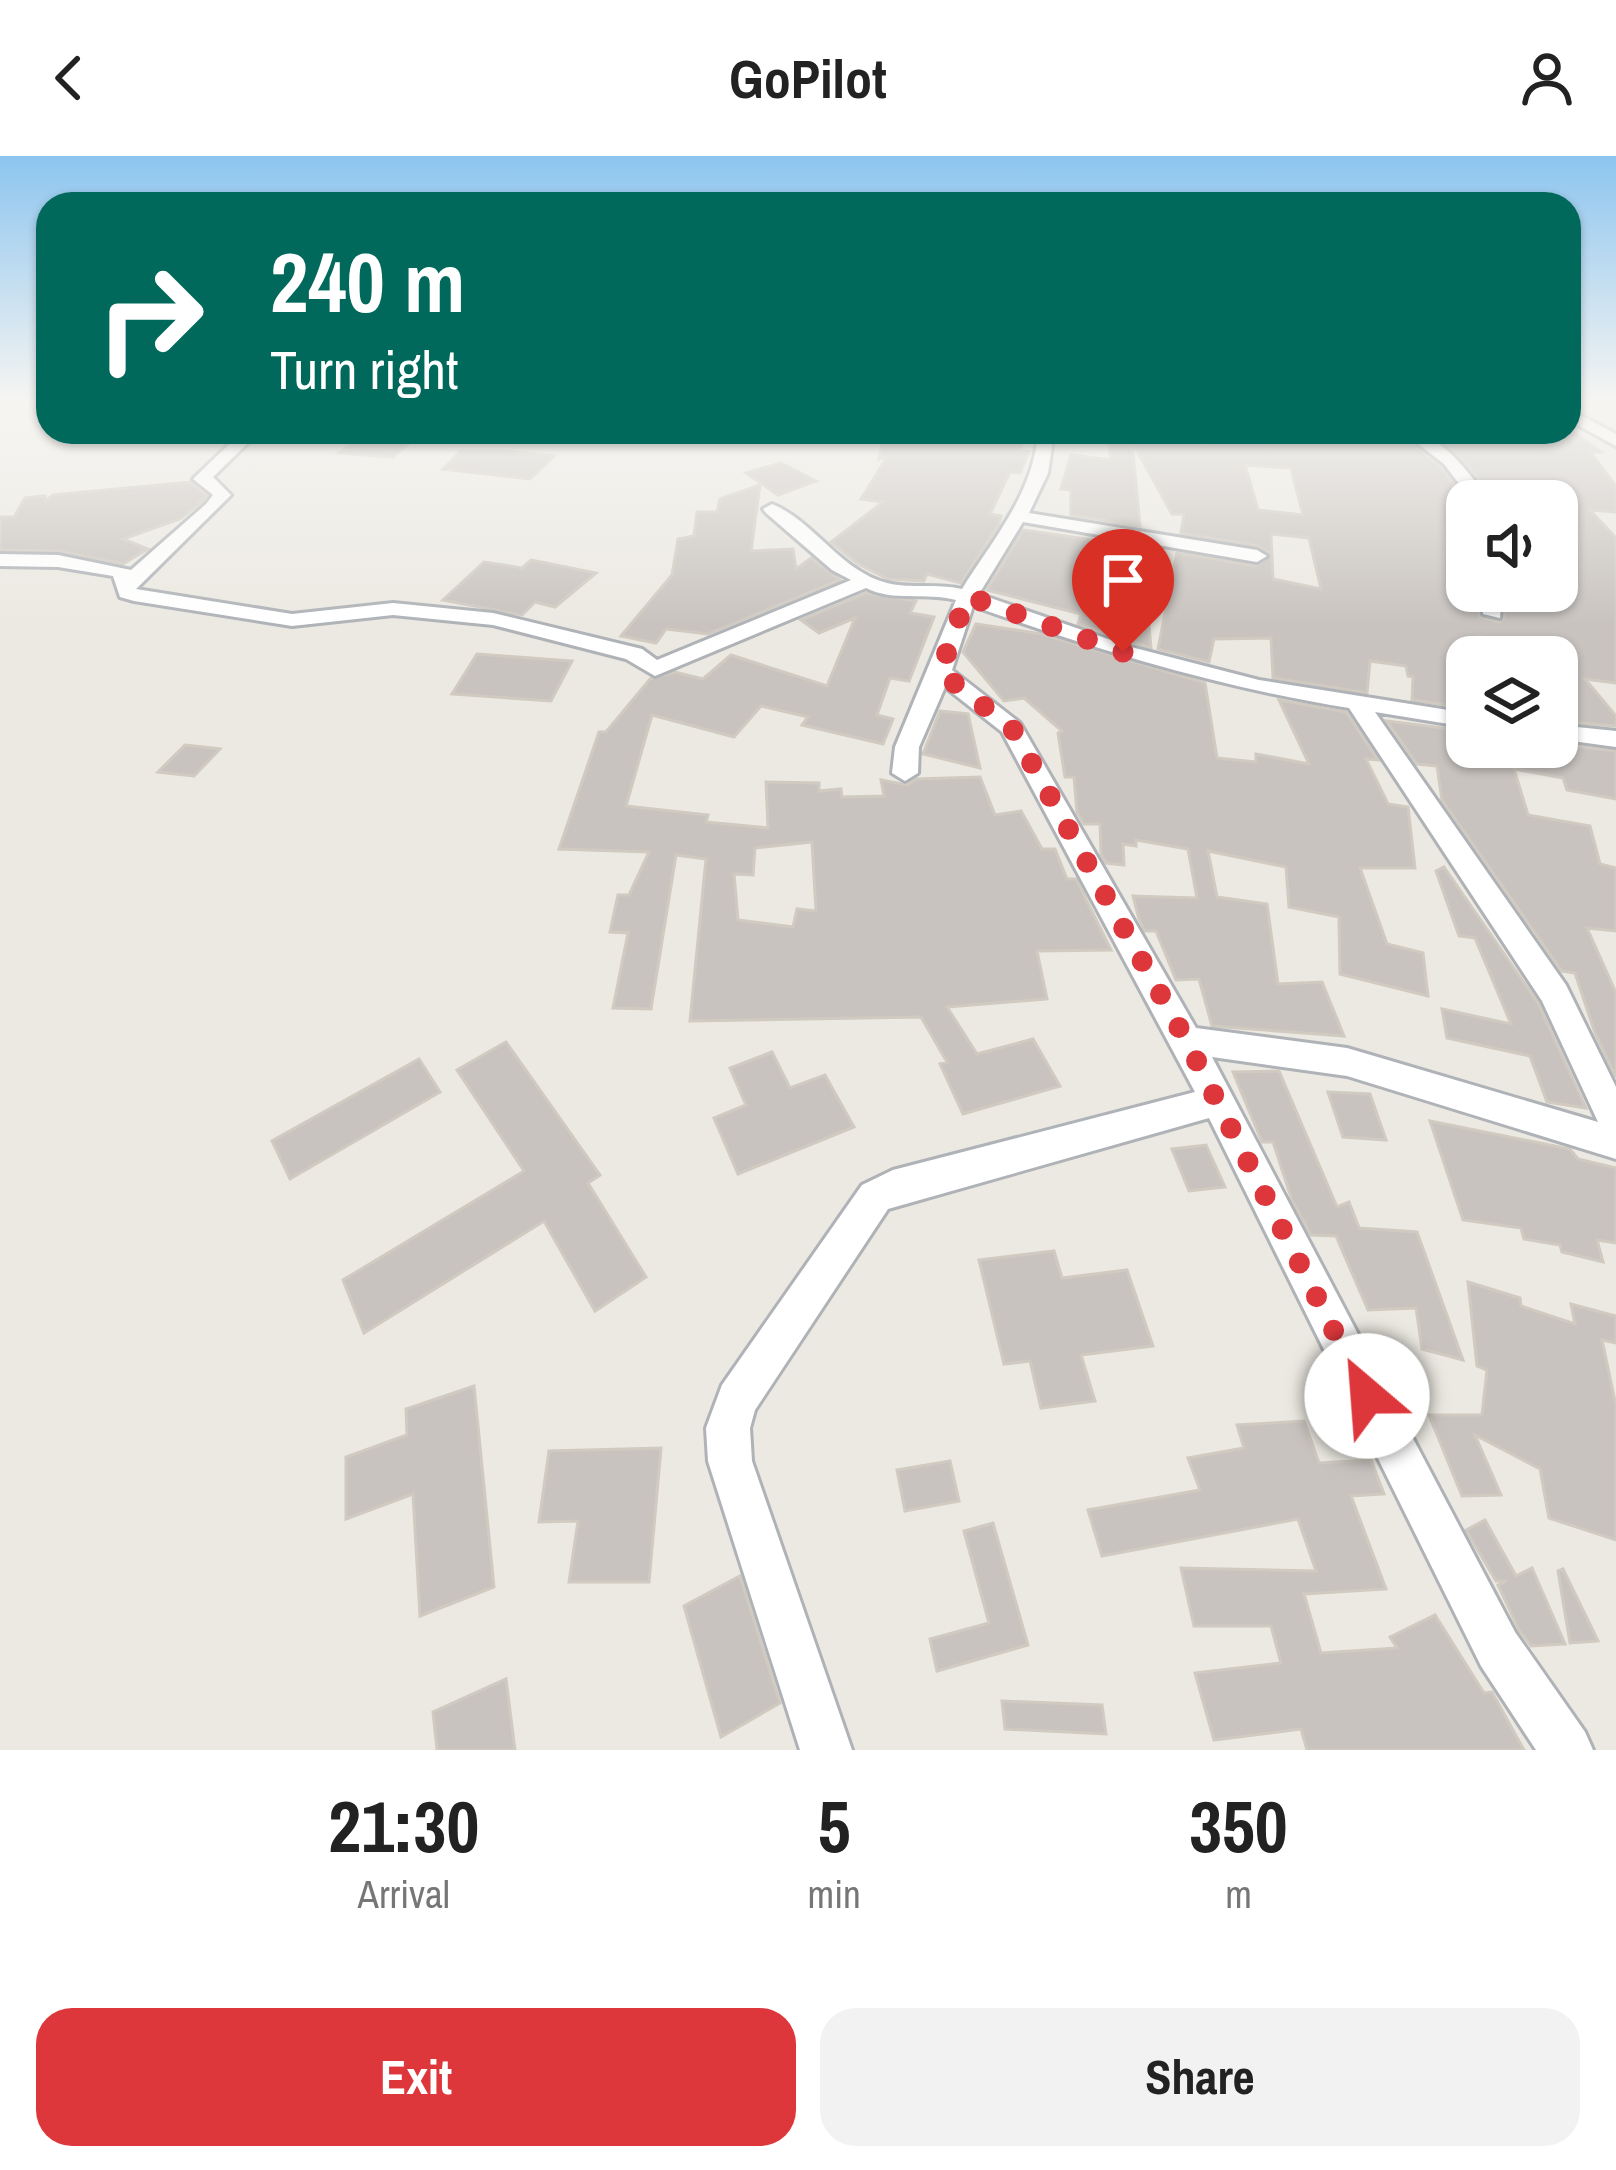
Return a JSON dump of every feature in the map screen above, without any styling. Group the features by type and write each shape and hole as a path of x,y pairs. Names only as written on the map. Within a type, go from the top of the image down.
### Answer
{"street":[{"path":"128,583 222,495 213,483 201,479 205,475"},
{"path":"905,773 907,747 967,596 1017,516 1036,475"},
{"path":"772,509 862,582 884,589 937,589 967,596 1123,652 1258,687 1446,717"},
{"path":"1017,516 1258,556"},
{"path":"0,560 58,561 122,572 127,593 140,597 292,620 393,609 493,619 634,654 655,669 862,582"},
{"path":"940,672 1012,728 1186,1040 1498,1648 1567,1750"},
{"path":"1356,703 1555,994 1616,1123"},
{"path":"1578,734 1616,739"},
{"path":"1186,1040 1347,1062 1616,1143"},
{"path":"826,1750 730,1461 728,1428 737,1400 875,1197 892,1187 1214,1102"}],"building":[{"path":"749,475 805,475 816,481 778,495"},
{"path":"876,475 1008,475 990,514 1001,516 999,524 961,583 927,574 924,581 888,579 858,564 831,542 883,502 861,499"},
{"path":"1065,475 1135,475 1140,526 1071,515 1071,490 1061,489"},
{"path":"1151,475 1248,475 1258,510 1303,515 1293,475 1447,475 1446,612 1480,612 1480,617 1499,622 1504,612 1578,612 1578,480 1481,480 1477,475 1608,475 1616,486 1616,512 1590,510 1616,538 1616,683 1585,679 1616,716 1616,726 1578,723 1578,636 1446,636 1446,705 1412,700 1413,677 1408,676 1406,666 1370,661 1367,693 1273,678 1271,638 1214,639 1209,662 1158,649 1177,553 1256,566 1271,554 1258,546 1181,533 1184,514 1172,514","holes":["1271,534 1309,538 1321,589 1273,579"]},
{"path":"190,482 207,496 203,501 180,519 123,539 148,549 123,564 59,551 0,550 0,517 14,517 25,498 45,496 46,501 53,495"},
{"path":"760,485 751,551 793,549 796,569 811,558 840,580 708,634 666,629 656,643 621,636 672,575 678,539 694,536 697,512 717,512 720,499"},
{"path":"1023,530 1142,547 1151,648 1078,624 1081,614 987,590"},
{"path":"531,560 596,573 555,607 535,602 522,615 443,600 484,562 522,568"},
{"path":"866,593 916,601 910,613 934,617 909,681 890,678 877,715 893,719 883,744 802,725 808,717 761,706 734,737 652,715 626,806 708,815 706,822 768,828 766,782 819,783 819,791 841,789 842,797 884,796 881,780 907,785 917,779 980,777 995,815 1021,811 1042,849 1055,849 1067,879 1076,879 1111,950 1037,951 1047,999 947,1007 977,1054 1033,1039 1060,1086 963,1114 940,1064 947,1062 921,1017 690,1021 706,859 676,855 651,1009 613,1008 628,933 610,932 618,895 629,895 649,852 559,849 599,732 606,732 650,679 675,672 703,679 731,655 827,686 855,618 819,633 801,620","holes":["812,842 816,911 797,909 793,927 738,920 734,874 753,875 755,848"]},
{"path":"976,624 1042,634 1205,683 1217,758 1256,762 1256,754 1309,764 1279,700 1346,712 1378,760 1366,759 1388,804 1408,807 1415,868 1360,868 1387,944 1423,953 1428,996 1340,974 1339,917 1289,907 1286,867 1208,851 1217,897 1267,904 1278,984 1322,982 1344,1036 1212,1026 1199,979 1176,980 1156,931 1145,931 1133,896 1197,898 1188,849 1136,840 1136,846 1123,844 1124,865 1106,863 1100,824 1084,824 1077,812 1074,777 1065,777 1058,733 1062,731 1024,698 1004,701 963,652"},
{"path":"477,654 572,661 551,701 452,694"},
{"path":"940,711 968,714 980,768 923,754"},
{"path":"1387,721 1446,728 1446,768 1578,768 1578,746 1616,751 1616,799 1567,790 1563,778 1514,769 1528,815 1590,826 1600,864 1616,868 1616,931 1587,928 1616,993 1616,1077 1575,973 1562,971 1442,800 1437,766 1417,764"},
{"path":"185,745 220,749 194,776 158,772"},
{"path":"1444,867 1538,1003 1586,1108 1547,1102 1530,1056 1447,1038 1442,1009 1511,1024 1475,938 1459,936 1436,871"},
{"path":"506,1042 600,1175 588,1183 646,1277 595,1311 544,1221 364,1333 343,1280 524,1171 457,1070"},
{"path":"772,1052 790,1088 825,1075 854,1127 738,1174 714,1118 746,1105 730,1068"},
{"path":"419,1059 440,1092 290,1179 272,1141"},
{"path":"1279,1071 1337,1207 1349,1202 1359,1228 1417,1232 1463,1360 1422,1349 1416,1308 1368,1310 1336,1236 1311,1235 1292,1200 1273,1142 1262,1142 1233,1072"},
{"path":"1328,1092 1370,1094 1386,1140 1343,1137"},
{"path":"1430,1121 1570,1149 1578,1159 1616,1168 1616,1243 1597,1240 1603,1262 1562,1252 1560,1245 1524,1239 1521,1228 1463,1220"},
{"path":"1206,1145 1225,1187 1189,1191 1172,1149"},
{"path":"1054,1251 1062,1278 1127,1270 1153,1346 1081,1355 1095,1401 1041,1408 1030,1361 1004,1364 979,1260"},
{"path":"1468,1282 1520,1298 1521,1306 1575,1324 1571,1304 1616,1316 1616,1343 1602,1340 1616,1406 1616,1540 1549,1518 1540,1469 1475,1435 1501,1495 1462,1496 1429,1415 1482,1415 1487,1370 1477,1366"},
{"path":"474,1386 494,1587 420,1616 413,1494 346,1519 346,1457 407,1435 406,1409"},
{"path":"1304,1421 1319,1463 1371,1460 1384,1494 1351,1496 1386,1589 1304,1594 1321,1653 1397,1648 1390,1637 1435,1615 1484,1693 1492,1692 1524,1750 1307,1750 1301,1729 1214,1740 1195,1673 1281,1663 1271,1626 1194,1626 1181,1568 1316,1571 1298,1519 1102,1556 1088,1510 1200,1490 1188,1458 1244,1448 1237,1425"},
{"path":"661,1448 649,1582 569,1582 578,1521 539,1522 549,1451"},
{"path":"950,1461 959,1501 905,1511 897,1470"},
{"path":"1485,1520 1516,1576 1532,1568 1565,1644 1531,1646 1519,1630 1498,1585 1506,1581 1496,1581 1466,1530"},
{"path":"993,1523 1028,1645 937,1671 930,1639 989,1623 964,1531"},
{"path":"1563,1569 1598,1641 1570,1643 1558,1571"},
{"path":"740,1576 780,1703 721,1737 684,1606"},
{"path":"506,1679 515,1750 437,1750 433,1712"},
{"path":"1002,1701 1102,1705 1106,1734 1005,1729"}],"route":[{"path":"1123,652 967,596 940,672 1012,728 1186,1040 1367,1396"}]}
